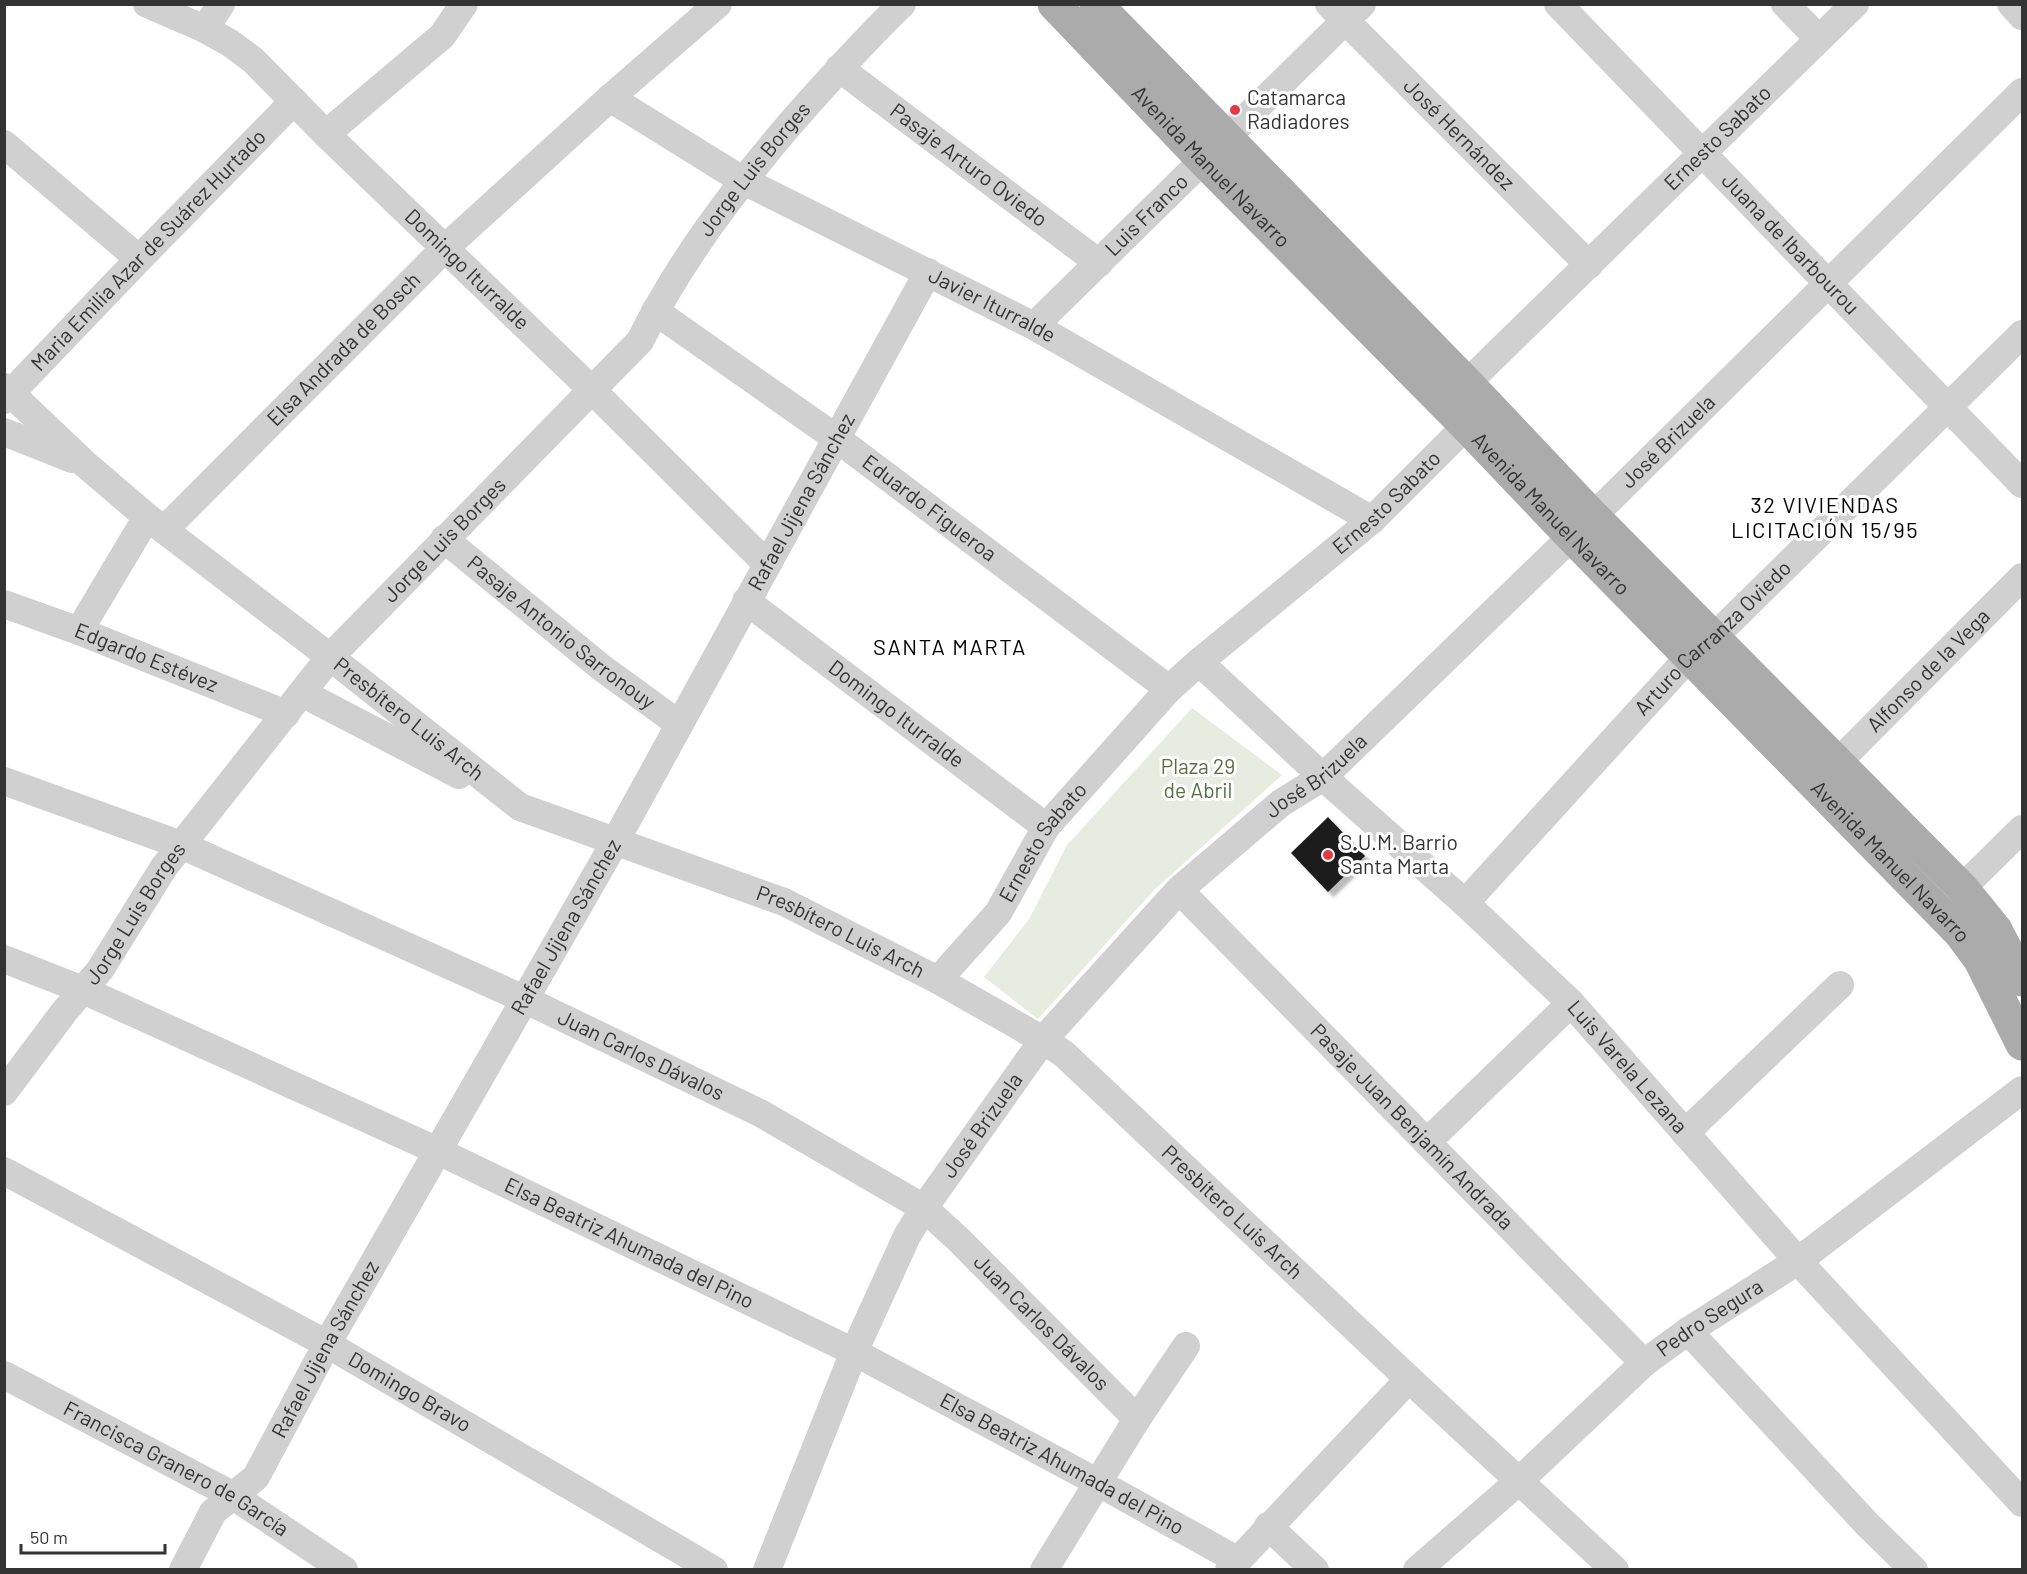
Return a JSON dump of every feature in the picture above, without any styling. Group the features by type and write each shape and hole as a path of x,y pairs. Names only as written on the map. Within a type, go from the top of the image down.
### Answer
{"main road":[{"name":"Avenida Manuel Navarro","path":"1054,4 1204,161 1466,426 1582,526 1701,648 1960,933 1980,960 2022,1044"},
{"name":"Avenida Manuel Navarro","path":"1096,4 1467,383 1582,526"},
{"name":"Avenida Manuel Navarro","path":"1701,648 1836,763 1962,888 1996,930 2022,980"}],"street":[{"name":"Domingo Iturralde","path":"147,4 205,29 231,43 253,60 766,563"},
{"path":"205,29 221,4"},
{"path":"326,134 442,36 464,4"},
{"name":"Elsa Andrada de Bosch","path":"79,631 155,524 445,248 610,98 718,4"},
{"name":"Juana de Ibarbourou","path":"1558,4 2022,484"},
{"path":"1785,4 1819,39"},
{"name":"Ernesto Sabato","path":"1467,383 1855,4"},
{"path":"2011,4 2022,16"},
{"name":"Jorge Luis Borges","path":"4,1092 64,1012 100,970 164,867 330,657 640,340 675,278 742,180 889,8"},
{"name":"Luis Franco","path":"1034,326 1227,139 1346,10"},
{"name":"José Hernández","path":"1346,10 1589,265"},
{"name":"Pasaje Arturo Oviedo","path":"839,68 1099,263"},
{"name":"José Brizuela","path":"767,1569 854,1352 907,1236 924,1208 1043,1040 1179,890 1281,803 1323,777 1828,285 2022,92"},
{"name":"Javier Iturralde","path":"610,98 742,180 1034,326 1372,520"},
{"name":"Maria Emilia Azar de Suárez Hurtado","path":"7,393 294,101"},
{"path":"4,144 139,259"},
{"name":"Rafael Jijena Sánchez","path":"183,1569 213,1512 256,1477 327,1344 615,842 766,563 928,272"},
{"name":"Eduardo Figueroa","path":"655,311 836,438 1170,689"},
{"name":"Arturo Carranza Oviedo","path":"1465,903 1701,648 2022,334"},
{"path":"1466,426 1467,383"},
{"name":"Presbítero Luis Arch","path":"7,393 155,524 330,657 520,807 784,902 938,980 1064,1054 1409,1379 1615,1569"},
{"name":"Ernesto Sabato","path":"938,980 998,913 1046,827 1170,689 1199,662 1372,520 1466,426"},
{"path":"4,432 85,464"},
{"name":"Pasaje Antonio Sarronouy","path":"444,539 602,668 680,724"},
{"name":"Alfonso de la Vega","path":"1836,763 2022,577"},
{"name":"Domingo Iturralde","path":"746,601 1046,827"},
{"name":"Edgardo Estévez","path":"4,604 294,704 520,807"},
{"name":"Luis Varela Lezana","path":"1199,662 1323,777 1465,903 1571,1003 1798,1261 2022,1503"},
{"name":"Juan Carlos Dávalos","path":"4,781 182,845 524,999 762,1114 924,1208 958,1239 1137,1419"},
{"path":"1962,888 2022,829"},
{"name":"Pasaje Juan Benjamín Andrada","path":"1179,890 1644,1363"},
{"name":"Elsa Beatriz Ahumada del Pino","path":"4,959 83,990 438,1151 854,1352 1098,1482 1233,1565"},
{"path":"1685,1133 1840,985"},
{"path":"1427,1142 1571,1003"},
{"name":"Pedro Segura","path":"1417,1569 1519,1481 1644,1363 1688,1331 1798,1261 2022,1090"},
{"name":"Domingo Bravo","path":"4,1171 327,1344 714,1569"},
{"path":"1688,1331 1867,1524 1914,1569"},
{"path":"1044,1569 1137,1419 1186,1346"},
{"name":"Francisca Granero de García","path":"4,1375 232,1495 344,1569"},
{"path":"1233,1565 1409,1379"},
{"path":"1268,1527 1315,1569"}],"green space":[{"name":"Plaza 29 de Abril","path":"1192,708 1282,775 1154,890 1038,1019 984,977 1029,919 1067,845"}],"building":[{"name":"S.U.M. Barrio Santa Marta","path":"1328,817 1365,856 1328,892 1291,853"}],"place":[{"name":"Catamarca Radiadores","path":"1235,110"},
{"name":"S.U.M. Barrio Santa Marta","path":"1328,855"}],"district":[{"name":"32 VIVIENDAS LICITACIÓN 15/95","path":"1825,518"},
{"name":"SANTA MARTA","path":"950,647"}]}
